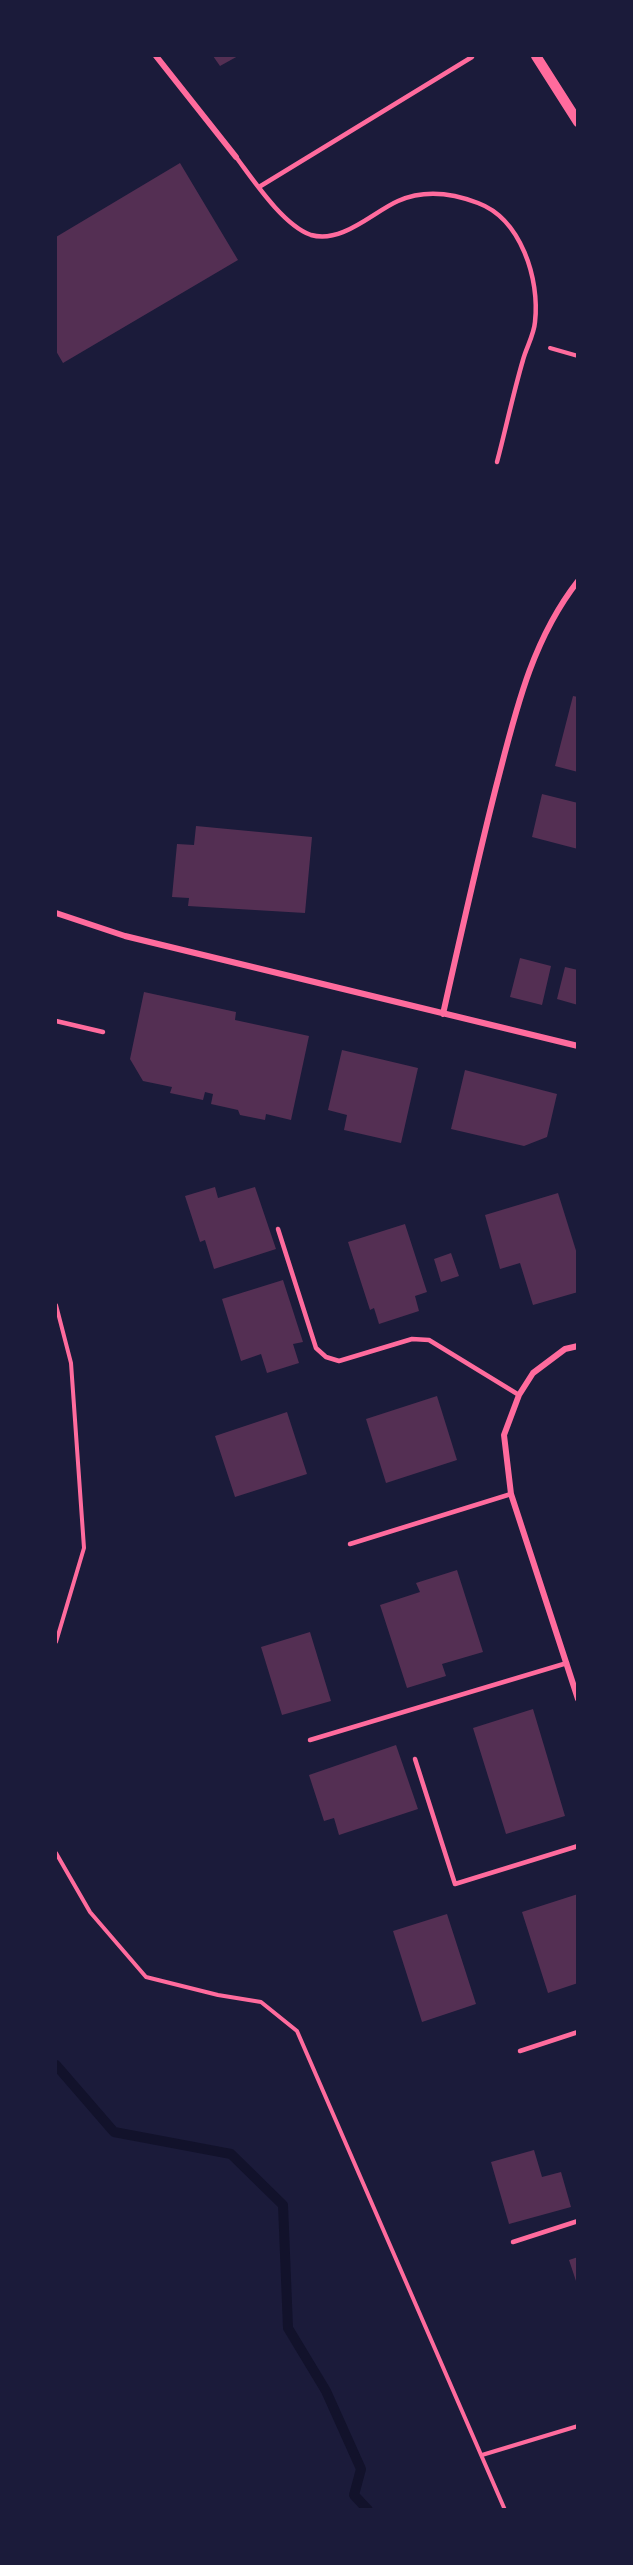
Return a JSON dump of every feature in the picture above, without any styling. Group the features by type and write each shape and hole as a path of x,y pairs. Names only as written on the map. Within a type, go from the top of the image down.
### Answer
{"street":[{"path":"156,56 236,157"},
{"path":"536,56 578,122"},
{"path":"443,1014 482,842 520,693 547,627 578,581"},
{"path":"56,913 125,936 578,1046"},
{"path":"578,1346 565,1349 533,1373 519,1395 504,1435 511,1494 578,1699"}],"lane":[{"path":"259,188 472,57"},
{"path":"236,157 259,188 295,227 313,236 333,235 353,227 399,201 427,193 457,195 484,205 507,224 523,249 535,285 535,323 497,462"},
{"path":"56,1021 103,1032"},
{"path":"278,1229 316,1348 326,1357 339,1361 412,1339 429,1340 519,1395"},
{"path":"350,1544 511,1494"},
{"path":"310,1740 567,1663"},
{"path":"415,1759 455,1884 578,1846"},
{"path":"520,2051 578,2032"},
{"path":"513,2242 578,2221"}],"path":[{"path":"529,342 578,356"},
{"path":"56,1305 71,1363 84,1548 56,1642"},
{"path":"56,1853 90,1912 146,1977 218,1995 261,2002 297,2031 505,2510"},
{"path":"482,2455 578,2426"}],"building":[{"path":"213,56 238,56 220,66"},
{"path":"180,163 238,260 63,363 56,351 56,237"},
{"path":"573,696 578,697 578,772 555,766"},
{"path":"542,794 578,803 578,849 532,837"},
{"path":"196,826 312,837 305,913 188,906 189,898 172,897 177,844 194,845"},
{"path":"520,958 551,966 542,1005 510,997"},
{"path":"565,967 578,970 578,1005 557,999"},
{"path":"144,992 236,1012 235,1020 309,1036 291,1120 266,1114 265,1120 240,1115 238,1110 211,1104 213,1094 205,1092 203,1100 170,1093 172,1087 143,1081 130,1059"},
{"path":"342,1050 418,1068 401,1143 344,1130 347,1115 328,1110"},
{"path":"465,1070 557,1094 547,1137 524,1146 451,1129"},
{"path":"215,1187 218,1198 255,1187 276,1249 214,1269 205,1240 200,1242 185,1196"},
{"path":"558,1193 578,1257 578,1292 533,1305 520,1263 500,1269 485,1215"},
{"path":"405,1224 427,1292 415,1296 419,1311 379,1324 374,1308 370,1310 348,1242"},
{"path":"451,1253 459,1276 441,1282 434,1259"},
{"path":"283,1280 303,1342 293,1344 299,1363 267,1373 261,1354 241,1361 222,1299"},
{"path":"437,1396 457,1460 386,1483 366,1419"},
{"path":"287,1412 307,1474 235,1497 215,1436"},
{"path":"457,1570 483,1652 442,1664 446,1676 407,1688 380,1605 420,1592 416,1583"},
{"path":"310,1632 331,1701 282,1715 261,1647"},
{"path":"533,1709 565,1816 506,1834 473,1728"},
{"path":"396,1745 418,1809 339,1835 334,1818 324,1821 309,1775"},
{"path":"578,1894 578,1983 548,1993 522,1912"},
{"path":"447,1914 476,2004 422,2022 393,1931"},
{"path":"534,2150 542,2177 561,2172 571,2207 509,2224 491,2162"},
{"path":"578,2257 578,2284 577,2284 569,2260"}],"waterway":[{"path":"56,2065 114,2132 231,2154 283,2205 288,2328 326,2391 361,2469 354,2495 368,2510"}]}
